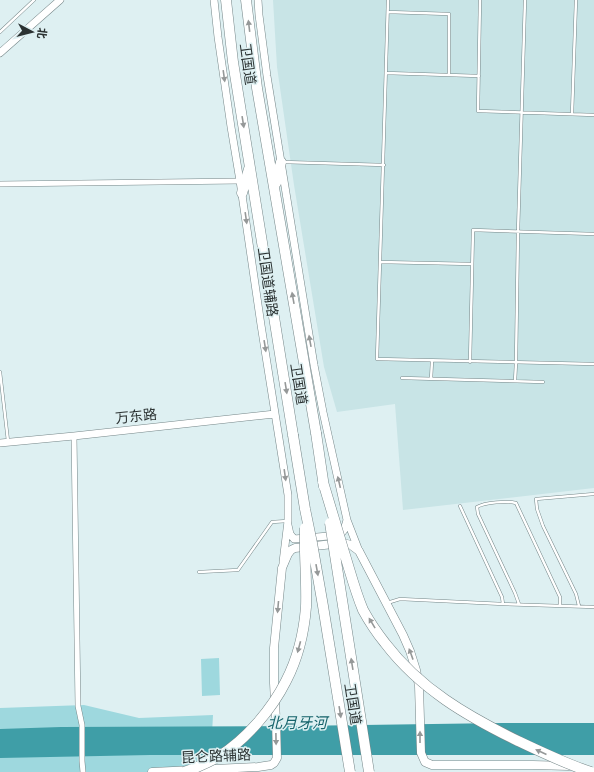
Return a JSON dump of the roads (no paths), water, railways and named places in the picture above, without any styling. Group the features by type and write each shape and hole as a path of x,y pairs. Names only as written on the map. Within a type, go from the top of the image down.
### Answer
{"highway":[{"name":"卫国道","path":"226,0 233,62 305,509 323,606 350,772"},
{"name":"卫国道","path":"246,0 266,145 316,433 369,772"},
{"path":"274,189 280,162"},
{"path":"242,193 250,167"},
{"path":"323,482 351,576 364,610 378,634 396,657 414,676 458,709 531,747 590,772"},
{"path":"184,772 218,757 232,747 252,728 268,709 286,681 300,642 306,608 305,509"}],"main road":[{"path":"0,53 60,0"},
{"name":"卫国道辅路","path":"214,0 218,37 288,495 288,521 282,568"},
{"path":"258,0 267,76 298,273 322,405 347,520 359,551 408,646 416,670 419,686 421,753 424,762 432,765 536,768 594,767"},
{"path":"218,37 233,62"},
{"path":"266,145 280,162"},
{"name":"万东路","path":"0,443 275,414"},
{"path":"288,521 290,534 294,539 340,535 344,530 347,520"},
{"path":"282,568 288,554 295,548 343,543 351,545 359,551"},
{"name":"昆仑路辅路","path":"152,772 238,770 272,765 274,763 277,758 274,648 282,568"}],"street":[{"path":"0,184 240,181"},
{"path":"74,436 78,706 82,724 83,772"}],"lane":[{"path":"0,32 34,0"},
{"path":"388,0 377,359 594,364"},
{"path":"480,0 478,111 594,115"},
{"path":"515,381 525,0"},
{"path":"572,114 576,0"},
{"path":"388,12 449,14 449,75"},
{"path":"386,73 479,76"},
{"path":"280,162 384,165"},
{"path":"470,362 473,230 594,234"},
{"path":"380,262 472,264"},
{"path":"431,379 432,361"},
{"path":"0,372 8,442"},
{"path":"402,378 544,382"},
{"path":"579,606 576,594 541,520 537,509 536,499 594,494"},
{"path":"519,604 478,514 477,508 481,504 516,503 560,597 560,606"},
{"path":"460,506 502,597 503,604"},
{"path":"199,572 238,570 272,522 288,521"},
{"path":"387,603 400,599 594,607"}],"water label":[{"name":"北月牙河","path":"297,722"}]}
